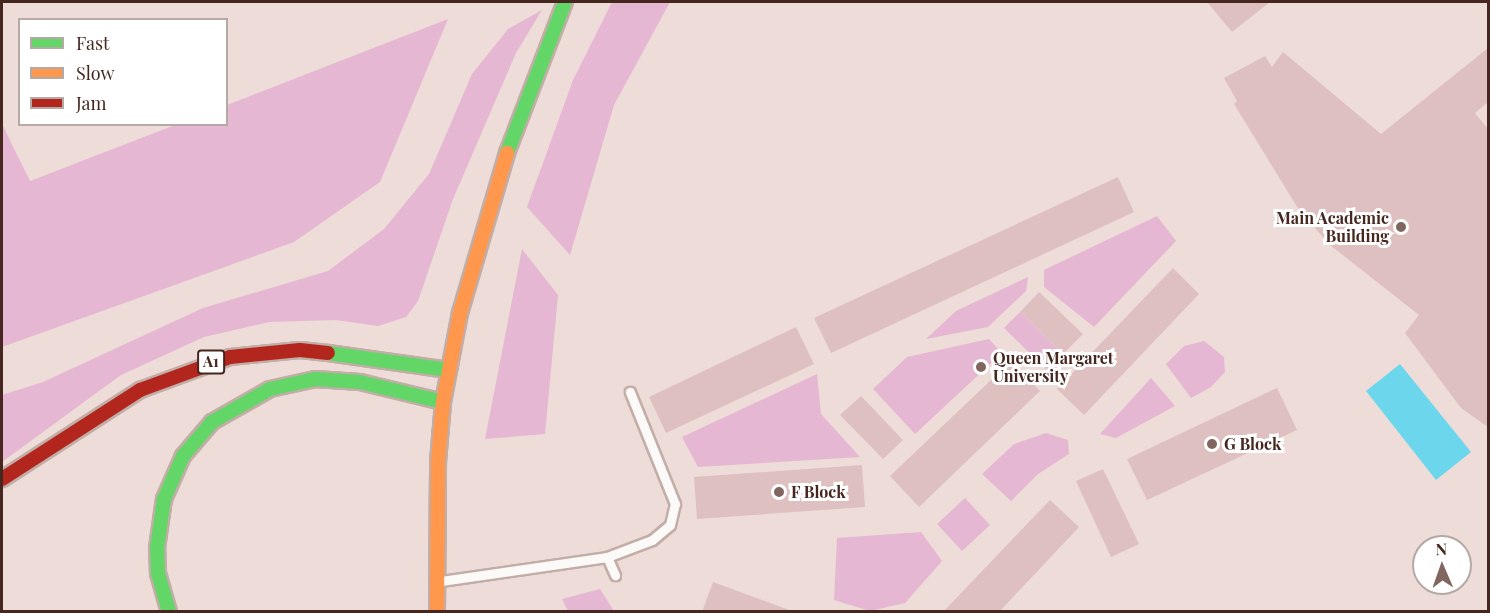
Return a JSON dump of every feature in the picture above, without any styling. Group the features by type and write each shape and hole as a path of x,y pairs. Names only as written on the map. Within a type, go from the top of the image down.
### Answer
{"main road":[{"path":"437,612 435,521 443,402 449,370 497,178 565,2"},
{"name":"A1","path":"2,479 140,390 230,357 300,350 377,358 449,370"},
{"path":"169,612 158,573 156,548 164,499 183,456 212,422 270,388 315,380 360,382 443,402"}],"lane":[{"path":"436,582 607,557 652,540 670,525 675,504 630,392"},
{"path":"607,557 615,575"}],"shaded area":[{"path":"612,2 670,2 614,105 570,255 527,207 573,80"},
{"path":"542,10 516,53 453,199 418,301 406,317 378,326 336,320 269,322 204,337 121,375 2,462 2,395 43,382 203,308 328,271 384,229 429,174 472,74 508,29"},
{"path":"448,19 380,182 294,242 2,347 2,124 30,181 172,126 228,126 228,105"},
{"path":"1157,216 1176,241 1094,327 1044,287 1044,270"},
{"path":"522,249 558,295 545,434 485,439"},
{"path":"1028,277 1026,291 988,327 926,339 956,311"},
{"path":"1020,312 1068,359 1052,375 1004,328"},
{"path":"989,339 1002,353 915,434 873,389 907,357"},
{"path":"1204,341 1224,357 1225,372 1211,387 1191,398 1166,364 1184,346"},
{"path":"817,374 821,414 860,457 698,467 682,437"},
{"path":"1151,378 1175,406 1116,438 1100,434"},
{"path":"1046,433 1068,440 1069,454 1038,474 1011,501 982,474 1014,444"},
{"path":"965,498 990,525 962,551 937,524"},
{"path":"921,532 942,561 905,603 870,611 834,600 837,538"},
{"path":"600,589 614,611 568,611 562,599"}],"water":[{"path":"1400,364 1471,452 1436,480 1366,391"}],"building":[{"path":"1207,2 1270,2 1232,32"},
{"name":"Main Academic Building","path":"1488,48 1488,102 1475,113 1488,129 1488,427 1461,408 1405,333 1419,315 1330,245 1299,210 1234,104 1237,101 1224,78 1265,56 1272,67 1283,52 1381,134"},
{"path":"1118,177 1134,212 831,353 814,318"},
{"path":"1173,268 1199,294 1084,415 1057,389"},
{"path":"1039,292 1083,334 1063,354 1020,312"},
{"path":"796,327 814,364 666,433 649,397"},
{"path":"1011,361 1040,391 919,507 890,476"},
{"name":"G Block","path":"1277,388 1297,430 1147,500 1127,459"},
{"path":"861,396 903,440 883,459 840,415"},
{"name":"F Block","path":"862,465 865,507 697,519 694,477"},
{"path":"1103,469 1139,544 1111,557 1076,481"},
{"path":"1050,500 1079,527 999,612 943,612"},
{"path":"713,582 792,611 792,612 702,612"}],"traffic: fast":[{"path":"507,153 565,2"},
{"path":"328,353 449,370"},
{"path":"169,612 158,573 157,548 164,499 183,456 212,422 270,389 315,379 360,382 443,402"}],"traffic: slow":[{"path":"437,612 438,462 443,402 460,313 507,153"}],"traffic: jam":[{"path":"2,479 140,390 230,357 300,350 328,353"}],"place":[{"name":"Main Academic Building","path":"1401,227"},
{"name":"Queen Margaret University","path":"981,367"},
{"name":"G Block","path":"1212,444"},
{"name":"F Block","path":"779,492"}]}
